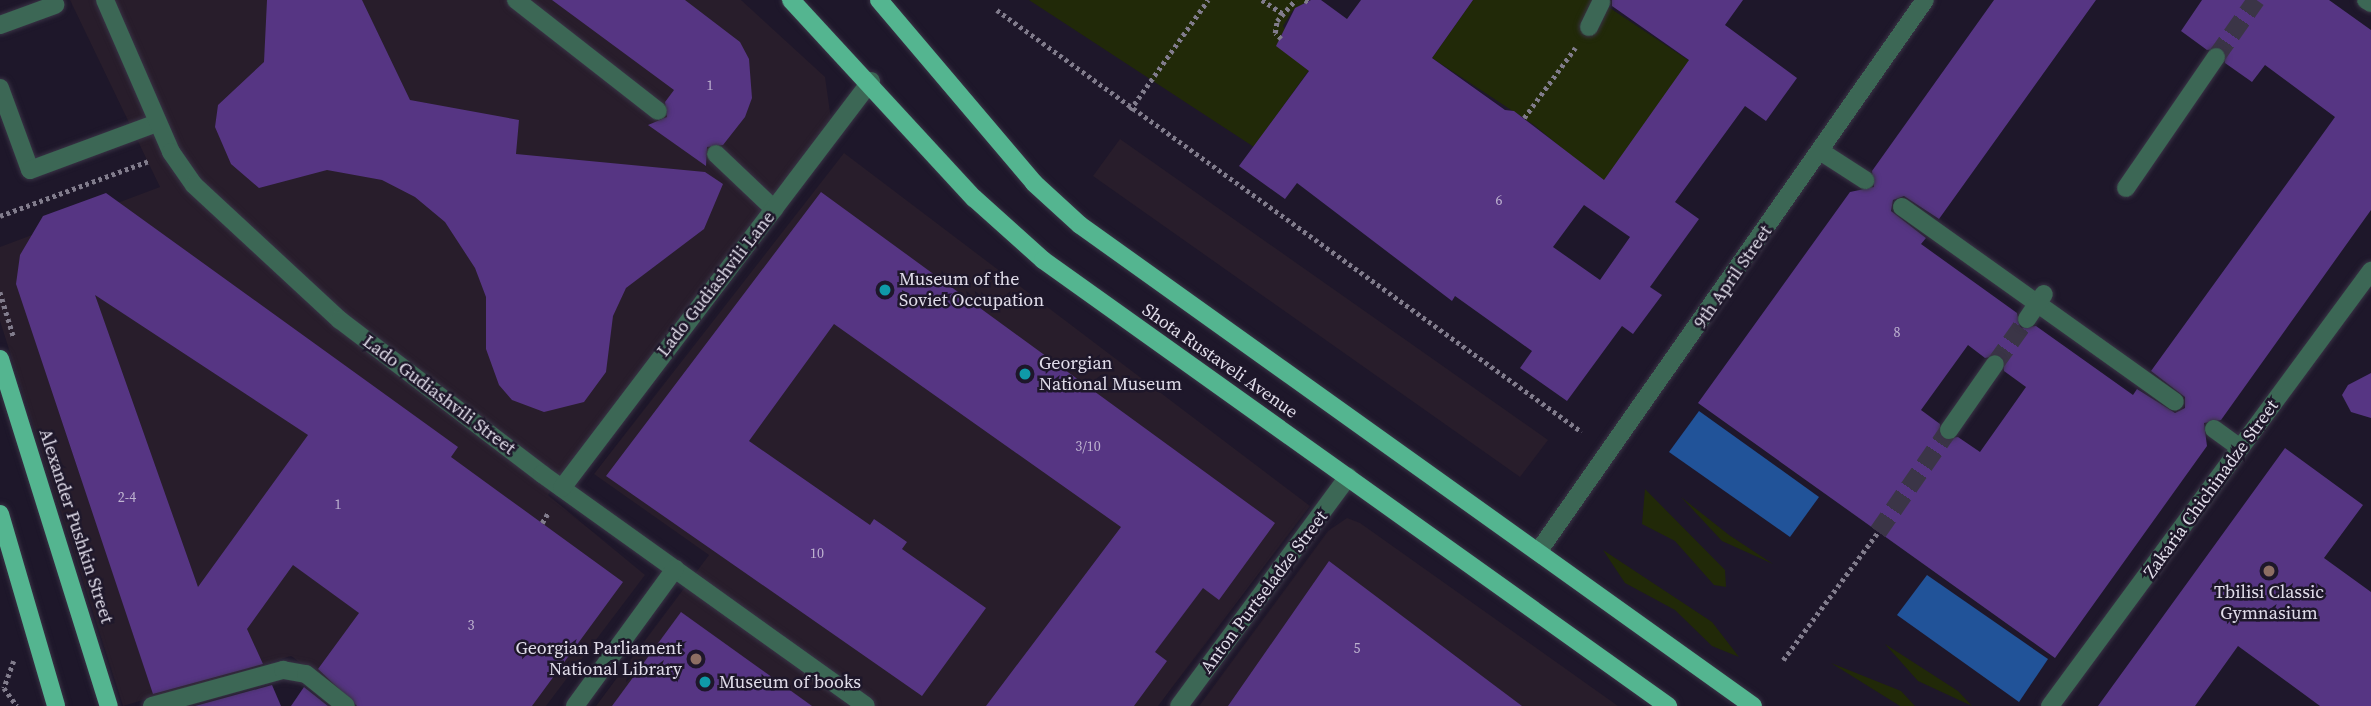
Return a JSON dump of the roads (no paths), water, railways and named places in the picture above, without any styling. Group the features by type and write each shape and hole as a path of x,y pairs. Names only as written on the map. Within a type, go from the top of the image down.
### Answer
{"main road":[{"name":"Shota Rustaveli Avenue","path":"791,0 871,81 974,198 1043,260 1668,706"},
{"name":"Shota Rustaveli Avenue","path":"879,0 1026,175 1080,225 1753,706"},
{"name":"Alexander Pushkin Street","path":"0,359 109,706"},
{"path":"0,514 56,706"}],"street":[{"name":"Lado Gudiashvili Street","path":"105,0 157,123 171,152 194,185 340,320 562,488 866,706"},
{"path":"516,0 659,111"},
{"name":"9th April Street","path":"1538,552 1925,0"},
{"path":"2366,0 2371,3"},
{"path":"1590,27 1601,2"},
{"path":"0,25 55,5"},
{"path":"2126,188 2216,57"},
{"name":"Lado Gudiashvili Lane","path":"562,488 871,81"},
{"path":"0,88 30,170 157,123"},
{"path":"1820,151 1865,180"},
{"path":"716,154 774,209"},
{"path":"1902,207 2041,299 2175,402"},
{"name":"Zakaria Chichinadze Street","path":"2050,706 2371,271"},
{"path":"2027,320 2041,299"},
{"path":"1949,430 1995,365"},
{"path":"2214,429 2240,449"},
{"name":"Anton Purtseladze Street","path":"1179,706 1348,477"},
{"path":"575,706 675,569"},
{"path":"152,706 283,670 306,674 346,706"}],"water":[{"path":"1699,411 1819,497 1790,537 1669,452"},
{"path":"1927,575 2048,659 2019,702 1897,615"}],"tunnel":[{"path":"2216,57 2256,0"},
{"path":"1995,364 2027,319"},
{"path":"1878,532 1949,430"}],"place":[{"name":"Museum of the Soviet Occupation","path":"885,290"},
{"name":"Georgian National Museum","path":"1025,374"},
{"name":"Tbilisi Classic Gymnasium","path":"2269,571"},
{"name":"Georgian Parliament National Library","path":"696,659"},
{"name":"Museum of books","path":"705,682"}]}
